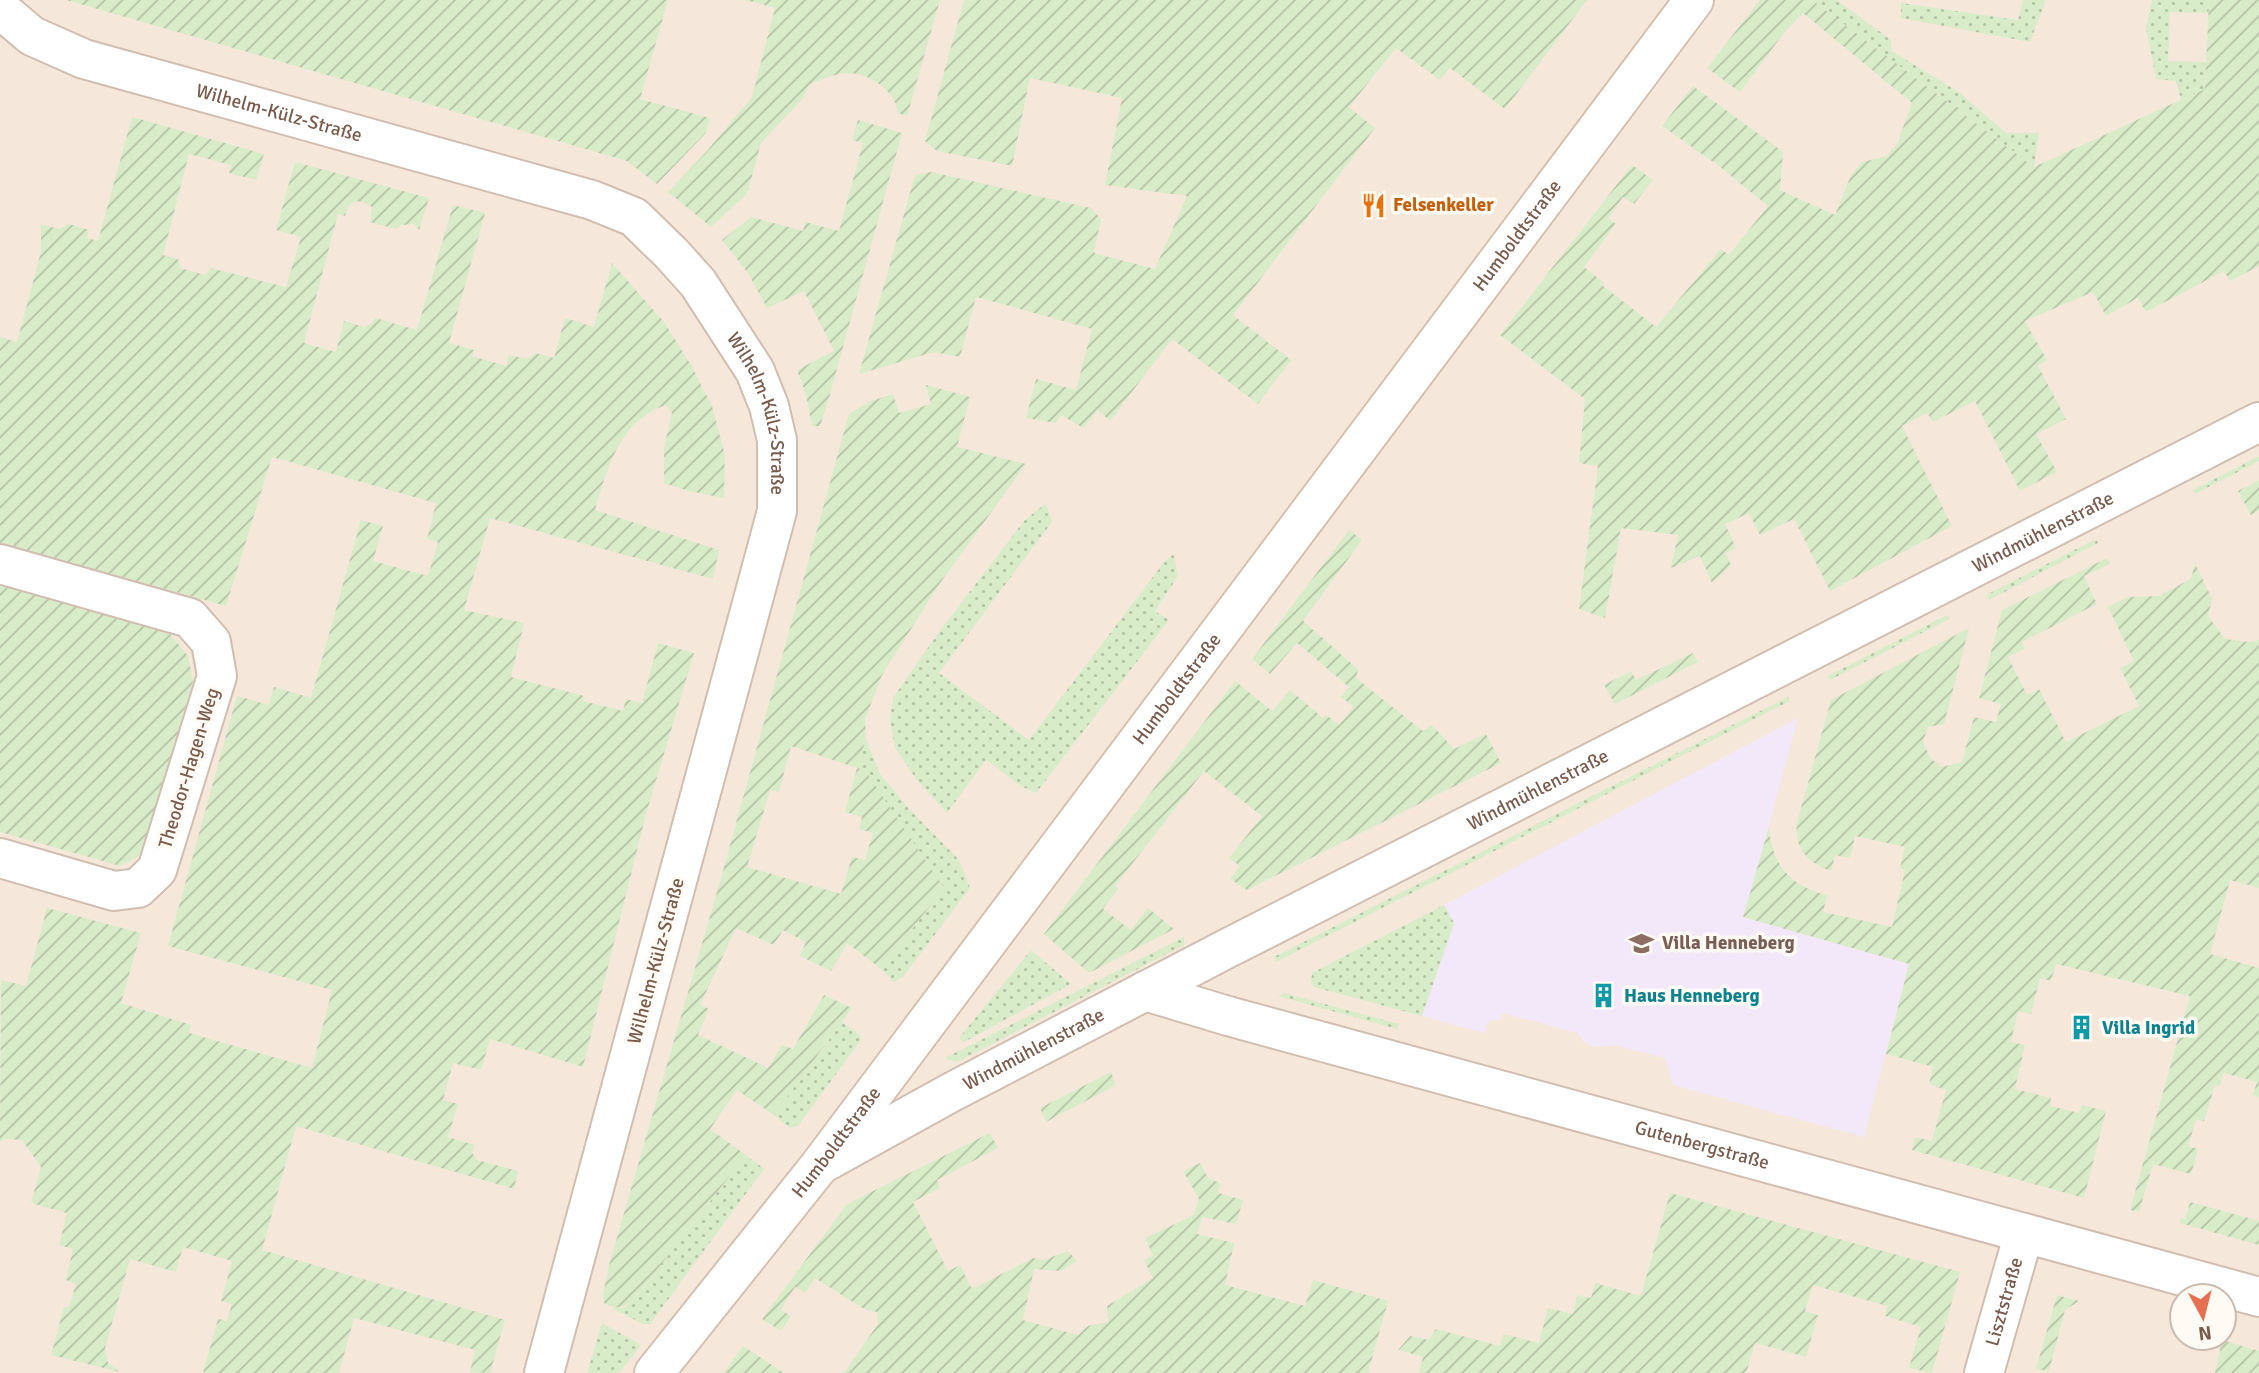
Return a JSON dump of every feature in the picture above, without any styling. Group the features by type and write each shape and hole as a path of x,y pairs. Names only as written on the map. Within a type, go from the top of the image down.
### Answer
{"street":[{"name":"Humboldtstraße","path":"654,1373 820,1165 1694,0"},
{"name":"Wilhelm-Külz-Straße","path":"0,9 32,36 84,60 579,196 634,217 698,282 755,371 769,406 777,440 777,512 544,1373"},
{"name":"Windmühlenstraße","path":"820,1165 1145,990 2259,422"},
{"name":"Theodor-Hagen-Weg","path":"0,564 190,618 211,642 217,676 158,870 138,888 114,891 0,858"},
{"name":"Gutenbergstraße","path":"1145,990 1228,1016 2259,1297"},
{"name":"Lisztstraße","path":"1984,1373 2024,1233"}],"shaded area":[{"path":"0,0 2259,0 2259,1373 0,1373"},
{"name":"Villa Henneberg","path":"1798,718 1744,917 1909,964 1864,1137 1673,1085 1665,1058 1615,1045 1594,1047 1583,1041 1578,1033 1503,1013 1499,1020 1488,1021 1485,1033 1422,1016 1454,923 1444,905"}],"green space":[{"path":"66,0 668,0 640,99 710,118 706,133 657,184 627,161"},
{"path":"745,0 940,0 907,116 898,113 893,97 887,91 864,76 848,73 809,85 804,97 761,143 747,194 711,227 668,192 752,97 775,8"},
{"path":"964,0 1587,0 1505,109 1450,68 1440,80 1396,48 1349,107 1375,128 1233,315 1291,360 1258,404 1172,339 1110,421 1098,410 1083,428 1061,415 1056,423 1026,418 1036,379 1076,390 1092,329 976,297 960,357 934,352 859,374 915,175 931,172 1091,208 1101,219 1094,253 1155,269 1187,196 1105,185 1122,98 1030,78 1012,166 937,151 925,141"},
{"path":"1760,0 1812,0 2034,167 2205,89 2209,0 2259,0 2259,266 2230,281 2224,271 2146,312 2138,298 2106,316 2093,292 2025,321 2047,360 2038,366 2066,419 2036,434 2057,472 2020,491 1975,401 1933,422 1927,413 1902,426 1952,526 1830,591 1794,519 1760,535 1749,513 1725,524 1736,548 1726,553 1731,565 1712,583 1700,556 1671,568 1678,535 1621,528 1605,618 1579,609 1598,466 1579,463 1585,399 1500,335 1632,165 1653,180 1634,204 1623,197 1608,218 1616,224 1584,267 1603,282 1602,285 1656,327 1721,249 1729,255 1768,206 1719,166 1662,126 1693,86 1783,152 1780,190 1835,215 1851,175 1862,162 1887,156 1897,144 1912,103 1803,13 1784,33 1740,92 1707,68"},
{"path":"1812,0 1837,0 1891,40 1892,51 1960,93 2006,133 2039,133 2034,167"},
{"path":"2023,0 2046,0 2030,42 1901,18 1901,3 2018,20"},
{"path":"2152,0 2209,0 2209,13 2170,12 2168,61 2206,62 2205,89 2181,100 2176,81 2156,79 2146,28"},
{"path":"132,117 264,154 256,180 229,173 231,165 189,154 163,255 178,259 180,268 205,275 211,268 286,287 301,237 276,230 295,162 429,198 419,230 414,224 401,225 396,229 370,222 372,207 363,202 354,201 345,216 338,214 304,343 336,352 344,321 364,327 372,324 375,318 417,330 453,205 485,213 449,343 474,350 472,356 506,366 509,355 526,359 536,353 554,358 565,318 594,327 612,263 664,322 691,365 712,406 725,455 724,498 664,483 664,448 672,413 666,405 650,412 626,434 611,462 595,510 719,550 713,579 490,518 464,610 524,623 511,677 584,696 583,701 623,711 626,699 642,703 658,643 694,653 646,814 583,1067 490,1039 481,1070 453,1063 443,1100 458,1104 448,1137 475,1145 472,1153 477,1160 518,1171 514,1189 296,1126 262,1250 505,1320 490,1373 470,1372 475,1350 354,1318 339,1373 203,1373 218,1319 227,1321 232,1304 221,1301 232,1261 183,1247 176,1272 130,1259 105,1348 108,1363 120,1372 51,1355 64,1307 69,1307 76,1284 66,1280 73,1249 59,1245 67,1213 31,1203 41,1167 22,1140 4,1139 0,1142 1,980 26,986 47,908 141,933 121,1003 191,1025 189,1033 312,1068 332,990 168,946 237,696 269,705 274,687 311,698 361,520 383,526 373,561 428,576 438,542 427,539 436,503 272,457 226,606 0,543 0,337 17,342 41,252 41,224 59,229 69,224 89,230 87,238 98,241"},
{"path":"858,120 902,133 829,398 820,426 812,426 806,394 797,370 834,351 804,291 767,308 748,273 722,240 751,217 803,231 805,222 839,231 863,143 852,140"},
{"path":"926,385 970,397 957,447 1026,464 938,586 882,675 865,719 866,739 857,768 865,770 944,888 881,969 847,943 831,971 800,956 806,942 783,930 774,945 736,928 700,1005 709,1009 698,1035 768,1068 782,1045 793,1049 824,995 852,1008 774,1115 737,1090 710,1129 746,1155 632,1302 621,1307 611,1307 604,1303 603,1294 609,1265 719,885 849,414 871,401 893,394 899,413 931,404","holes":["791,746 857,768 845,812 862,817 859,829 873,833 865,860 852,857 841,894 747,867 770,790 779,792"]},
{"path":"2259,456 2259,461 2195,494 2193,490"},
{"path":"2259,480 2259,511 2251,515 2238,491"},
{"path":"1046,503 1052,522 939,673 1029,740 1165,561 1174,554 1178,576 1155,611 1169,620 1036,793 1021,786 986,760 947,813 916,779 895,747 890,719 893,698 939,632 1024,521"},
{"path":"1349,530 1362,540 1303,621 1358,669 1356,678 1423,731 1432,725 1454,749 1486,734 1501,763 1247,890 1230,879 1240,866 1229,858 1262,816 1204,771 1115,886 1118,889 1103,909 1131,930 1148,908 1174,929 1089,973 1044,934 1235,681 1272,711 1290,690 1323,718 1326,715 1339,725 1354,707 1341,697 1349,687 1297,643 1270,674 1252,659"},
{"path":"2096,539 2098,543 1989,600 1986,595"},
{"path":"2107,558 2110,564 2084,576 2097,604 2022,642 2025,649 2008,657 2027,695 2039,689 2066,742 2139,706 2120,668 2134,661 2108,607 2128,597 2158,596 2191,579 2195,563 2212,599 2208,616 2225,639 2249,642 2259,640 2259,888 2230,880 2210,954 2259,968 2259,1097 2253,1095 2257,1082 2223,1073 2220,1086 2215,1085 2204,1121 2196,1120 2188,1146 2198,1149 2191,1174 2153,1164 2139,1212 2130,1210 2190,996 2056,964 2051,981 2040,978 2031,1014 2018,1011 2011,1042 2025,1045 2015,1089 2051,1098 2050,1106 2079,1113 2082,1105 2106,1111 2084,1198 1912,1150 1915,1137 1932,1141 1946,1090 1929,1084 1933,1067 1886,1054 1909,964 1743,917 1769,827 1774,852 1785,872 1803,886 1827,895 1823,912 1892,927 1905,870 1900,868 1905,847 1855,836 1850,858 1835,855 1831,871 1809,859 1798,840 1797,823 1831,700 1969,628 1944,724 1928,727 1923,741 1930,758 1942,767 1962,762 1974,717 1996,722 2001,704 1979,698 2002,610"},
{"path":"0,582 139,622 170,634 188,656 193,681 143,854 120,866 0,832"},
{"path":"1947,615 1949,619 1830,680 1828,676"},
{"path":"1693,653 1698,662 1615,704 1604,685 1631,671 1636,680"},
{"path":"1788,697 1790,701 1276,962 1274,957"},
{"path":"866,739 880,774 910,810 959,860 970,888 902,978 894,982 881,969 944,888 857,768"},
{"path":"1444,905 1454,923 1422,1016 1314,987 1311,983 1312,973"},
{"path":"1184,937 1184,945 957,1062 945,1058"},
{"path":"1031,950 1071,984 964,1042 959,1038"},
{"path":"1284,993 1399,1024 1397,1029 1278,996"},
{"path":"842,1022 859,1034 861,1040 798,1126 790,1128 774,1115"},
{"path":"1111,1072 1116,1085 1046,1122 1040,1108"},
{"path":"990,1133 998,1148 937,1180 940,1188 913,1202 948,1271 960,1265 972,1289 1033,1258 1044,1260 1068,1251 1077,1261 1061,1271 1034,1269 1023,1320 1078,1335 1088,1326 1108,1322 1107,1306 1153,1278 1144,1260 1153,1255 1145,1238 1194,1215 1199,1199 1183,1171 1200,1163 1208,1178 1220,1183 1218,1193 1243,1200 1236,1224 1202,1217 1197,1234 1234,1243 1225,1285 1305,1306 1313,1280 1388,1301 1368,1373 844,1373 878,1324 877,1312 864,1309 815,1278 805,1293 795,1287 781,1310 791,1316 781,1331 762,1319 847,1204"},
{"path":"746,1155 764,1169 650,1324 643,1324 612,1308 622,1308 632,1302"},
{"path":"1670,1193 1960,1272 1932,1373 1909,1368 1921,1327 1885,1316 1887,1306 1813,1285 1805,1311 1818,1315 1806,1357 1755,1343 1746,1373 1419,1373 1423,1357 1398,1350 1410,1336 1429,1340 1436,1329 1500,1346 1503,1334 1539,1343 1548,1308 1573,1314 1577,1295 1591,1298 1595,1283 1641,1296"},
{"path":"2190,1202 2259,1221 2259,1245 2180,1223 2180,1218 2185,1219"},
{"path":"2057,1295 2079,1301 2065,1310 2049,1371 2036,1369"},
{"path":"602,1323 641,1345 619,1373 587,1373"},
{"path":"2238,1345 2259,1351 2259,1373 2215,1373 2219,1352 2238,1352"},
{"path":"743,1346 784,1373 724,1373"}],"place":[{"name":"Felsenkeller","path":"1373,205"},
{"name":"Villa Henneberg","path":"1642,943"},
{"name":"Haus Henneberg","path":"1604,996"},
{"name":"Villa Ingrid","path":"2082,1028"}]}
